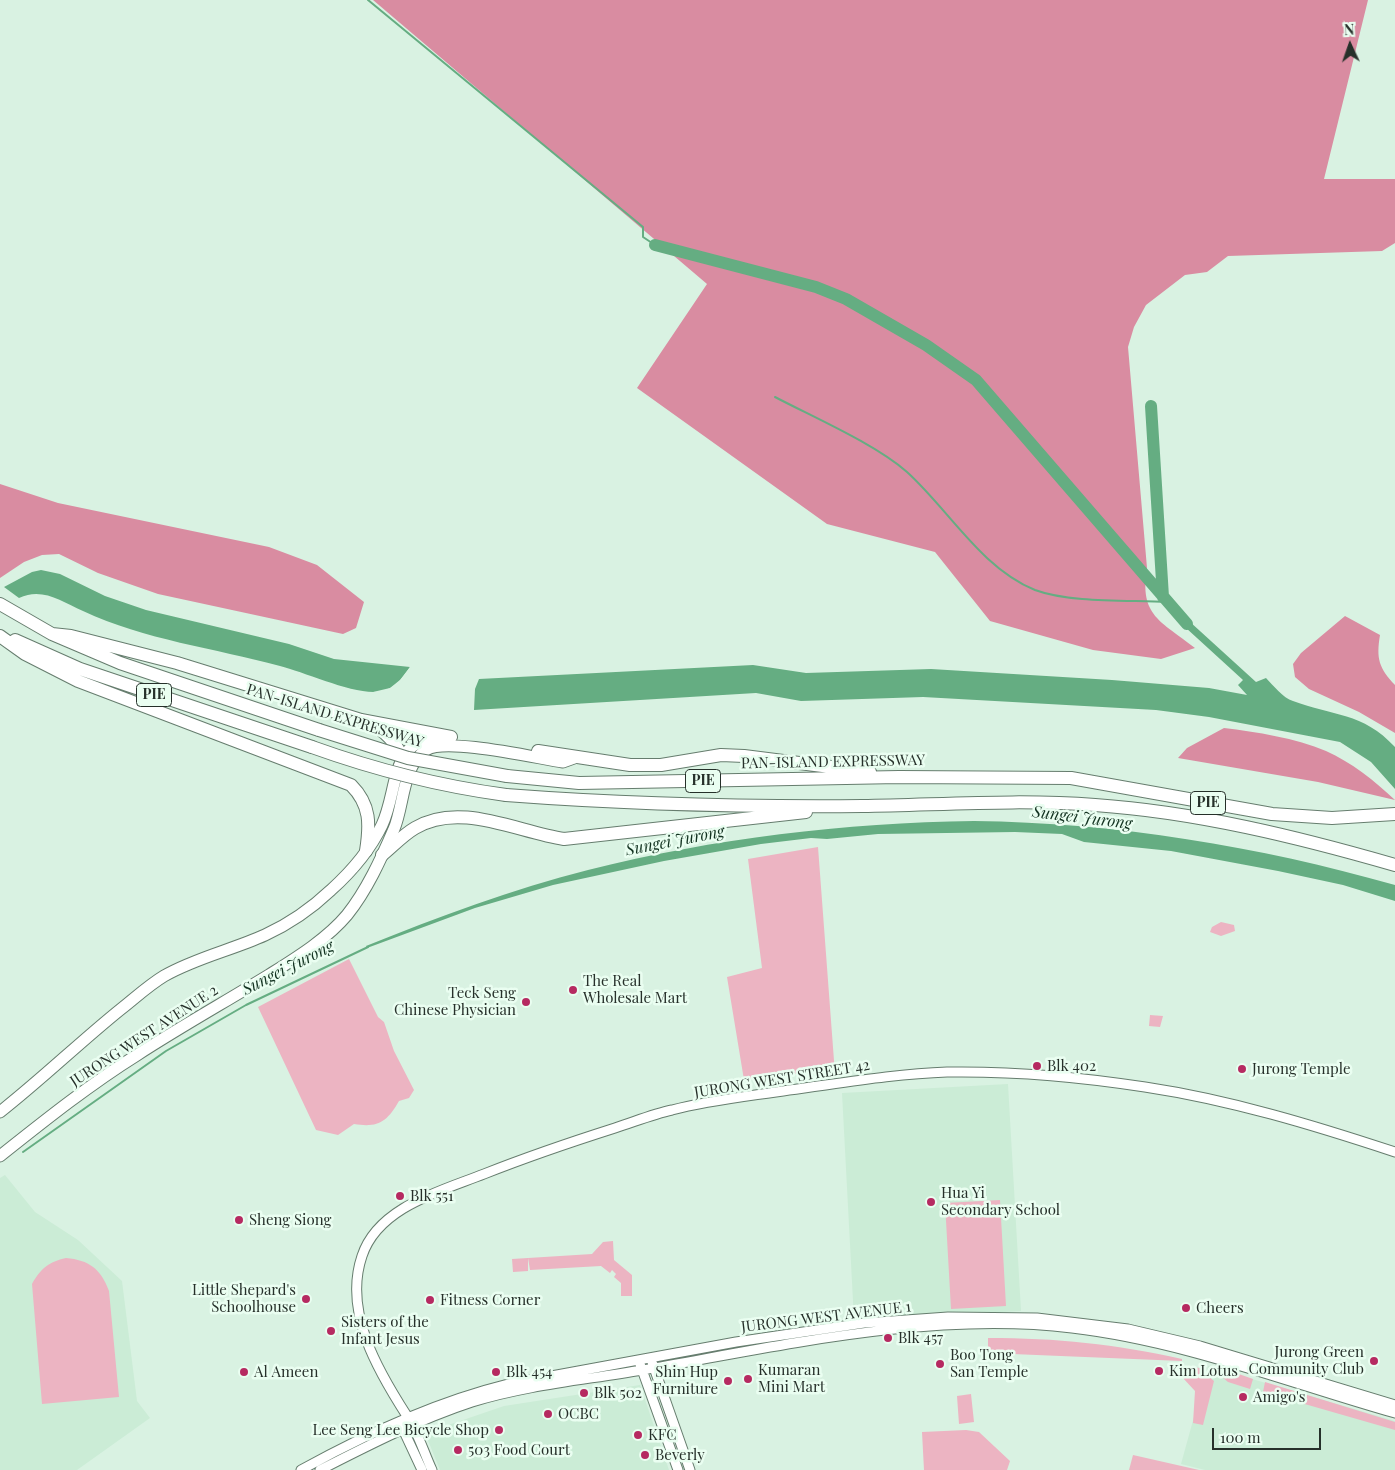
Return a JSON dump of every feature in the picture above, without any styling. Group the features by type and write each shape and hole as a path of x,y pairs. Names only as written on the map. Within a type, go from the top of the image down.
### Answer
{"highway":[{"name":"PAN-ISLAND EXPRESSWAY","path":"0,604 52,634 120,663 408,758 508,776 579,782 1071,778 1272,814 1332,818 1395,814"},
{"path":"52,634 71,636 177,663 361,720 452,737"},
{"path":"0,635 25,654 78,681 351,785 360,795 368,814 369,830 366,851"},
{"name":"PIE","path":"0,635 80,669 402,776 454,788 506,795 580,801 848,806 1028,803 1095,805 1203,820 1395,865"},
{"path":"361,720 378,728 388,736 403,757 410,771"},
{"path":"538,751 630,764 661,765 721,756 744,756 899,778"},
{"path":"382,855 415,828 436,819 455,816 479,817 537,835 564,839 758,818 848,806"}],"main road":[{"name":"JURONG WEST AVENUE 2","path":"0,1112 42,1079 84,1039 162,977 183,966 265,935 293,920 344,878 366,851 383,822 389,805 394,778 403,757 412,746 422,740 452,737 538,751"},
{"name":"JURONG WEST AVENUE 2","path":"0,1156 59,1109 121,1065 291,961 341,922 356,904 382,855 395,827 410,771 420,755 426,750 444,745 563,762 576,757"}],"street":[{"name":"JURONG WEST STREET 42","path":"432,1470 410,1421 398,1404 376,1363 356,1302 356,1286 362,1255 370,1240 381,1227 402,1210 416,1202 517,1160 673,1109 889,1076 948,1072 1015,1074 1142,1086 1263,1111 1395,1152"},
{"name":"JURONG WEST AVENUE 1","path":"410,1421 493,1397 544,1385 641,1370 653,1363 736,1342 864,1323 948,1318 1037,1318 1096,1324 1162,1336 1241,1356 1395,1405"},
{"name":"JURONG WEST AVENUE 1","path":"320,1470 410,1421 468,1394 508,1384 639,1360 653,1363 821,1339 898,1330 982,1324 1072,1328 1118,1335 1214,1358 1395,1413"},
{"path":"639,1360 678,1470"},
{"path":"653,1363 690,1470"},
{"name":"JURONG WEST STREET 42","path":"398,1404 401,1426"},
{"name":"JURONG WEST AVENUE 1","path":"301,1470 401,1426"},
{"path":"401,1426 422,1470"}],"shaded area":[{"path":"373,0 1368,0 1324,179 1395,179 1395,243 1382,251 1228,256 1207,272 1185,275 1146,305 1134,327 1128,347 1147,568 1146,597 1155,616 1195,648 1161,659 1093,650 990,621 935,552 827,524 637,388 707,284"},
{"path":"0,484 58,503 269,547 317,565 364,602 356,628 343,634 158,594 98,573 59,554 42,555 24,562 0,578"},
{"path":"41,570 60,574 105,596 146,610 289,644 334,659 410,667 399,682 387,690 372,692 359,690 280,666 180,643 131,629 44,595 27,595 19,598 4,587 32,572"},
{"path":"1178,611 1256,682 1266,678 1278,691 1289,699 1307,706 1347,716 1371,727 1383,736 1395,747 1395,789 1371,762 1340,742 1209,717 1156,710 923,697 801,701 756,693 474,710 475,689 479,679 753,665 806,673 931,669 1112,680 1209,688 1247,695 1238,685 1243,680 1174,617"},
{"path":"1345,616 1380,635 1378,651 1380,663 1385,673 1395,685 1395,733 1359,712 1309,689 1295,677 1293,664 1301,653"},
{"path":"1224,728 1289,739 1326,751 1362,772 1395,800 1318,782 1178,758 1187,748"},
{"name":"Sungei Jurong","path":"974,821 1081,826 1187,839 1239,848 1343,871 1395,885 1395,901 1343,885 1278,871 1171,851 1084,842 1062,834 1015,832 878,834 827,839 811,838 761,844 664,861 553,885 475,908 367,948 366,946 448,914 504,895 588,870 684,849 780,834 828,829 925,822"},
{"path":"818,847 835,1074 783,1074 744,1080 727,977 762,968 748,859"},
{"path":"1221,922 1234,925 1235,931 1221,936 1210,932 1212,927"},
{"path":"349,959 378,1017 384,1022 394,1051 414,1090 409,1098 399,1101 386,1119 381,1122 369,1125 354,1124 338,1135 316,1130 258,1007"},
{"path":"1150,1015 1163,1016 1160,1027 1149,1026"},
{"name":"Hua Yi Secondary School","path":"1008,1084 1021,1311 854,1320 842,1093"},
{"path":"5,1175 35,1212 78,1240 122,1281 137,1401 150,1418 77,1470 0,1470 0,1178"},
{"path":"1000,1200 1006,1306 951,1309 945,1203"},
{"path":"613,1241 614,1260 632,1275 632,1296 621,1296 621,1283 614,1277 616,1274 612,1270 610,1273 601,1266 530,1270 528,1258 592,1254 603,1242"},
{"path":"66,1258 81,1261 93,1267 106,1283 109,1291 119,1397 42,1404 32,1284 46,1266"},
{"path":"528,1258 528,1271 513,1272 512,1259"},
{"path":"988,1338 1038,1339 1086,1343 1157,1354 1182,1359 1182,1361 988,1353"},
{"path":"1208,1366 1395,1421 1395,1470 1205,1470 1181,1464"},
{"path":"1216,1366 1253,1379 1250,1389 1228,1382 1214,1370"},
{"path":"1193,1367 1206,1369 1205,1374 1214,1381 1203,1425 1193,1423 1195,1391 1182,1377 1192,1370"},
{"path":"1265,1382 1395,1422 1395,1430 1263,1392"},
{"path":"640,1385 669,1470 440,1470 425,1433 504,1406"},
{"path":"971,1394 974,1422 959,1424 957,1396"},
{"path":"966,1430 979,1432 1010,1461 1007,1470 924,1470 922,1432"},
{"path":"1133,1455 1199,1470 1129,1470"}],"pier":[{"path":"412,667 402,682 391,690 382,694 373,692 390,688 400,680"}],"waterway":[{"path":"368,0 643,227 643,237 655,245"},
{"path":"655,245 816,287 846,299 926,345 976,380 1187,624"},
{"path":"775,397 862,442 894,462 922,487 966,537 998,568 1035,590 1082,599 1167,602"},
{"path":"1151,406 1163,597"},
{"name":"Sungei Jurong","path":"23,1152 166,1051 246,1005 368,947"}],"place":[{"name":"The Real Wholesale Mart","path":"573,990"},
{"name":"Teck Seng Chinese Physician","path":"526,1002"},
{"name":"Blk 402","path":"1037,1066"},
{"name":"Jurong Temple","path":"1242,1069"},
{"name":"Blk 551","path":"400,1196"},
{"name":"Hua Yi Secondary School","path":"931,1202"},
{"name":"Sheng Siong","path":"239,1220"},
{"name":"Little Shepard's Schoolhouse","path":"306,1299"},
{"name":"Fitness Corner","path":"430,1300"},
{"name":"Cheers","path":"1186,1308"},
{"name":"Sisters of the Infant Jesus","path":"331,1331"},
{"name":"Blk 457","path":"888,1338"},
{"name":"Jurong Green Community Club","path":"1374,1361"},
{"name":"Boo Tong San Temple","path":"940,1364"},
{"name":"Kim Lotus","path":"1159,1371"},
{"name":"Al Ameen","path":"244,1372"},
{"name":"Blk 454","path":"496,1372"},
{"name":"Kumaran Mini Mart","path":"748,1379"},
{"name":"Shin Hup Furniture","path":"728,1381"},
{"name":"Blk 502","path":"584,1393"},
{"name":"Amigo's","path":"1243,1397"},
{"name":"OCBC","path":"548,1414"},
{"name":"Lee Seng Lee Bicycle Shop","path":"499,1430"},
{"name":"KFC","path":"638,1435"},
{"name":"503 Food Court","path":"458,1450"},
{"name":"Beverly","path":"645,1455"}]}
